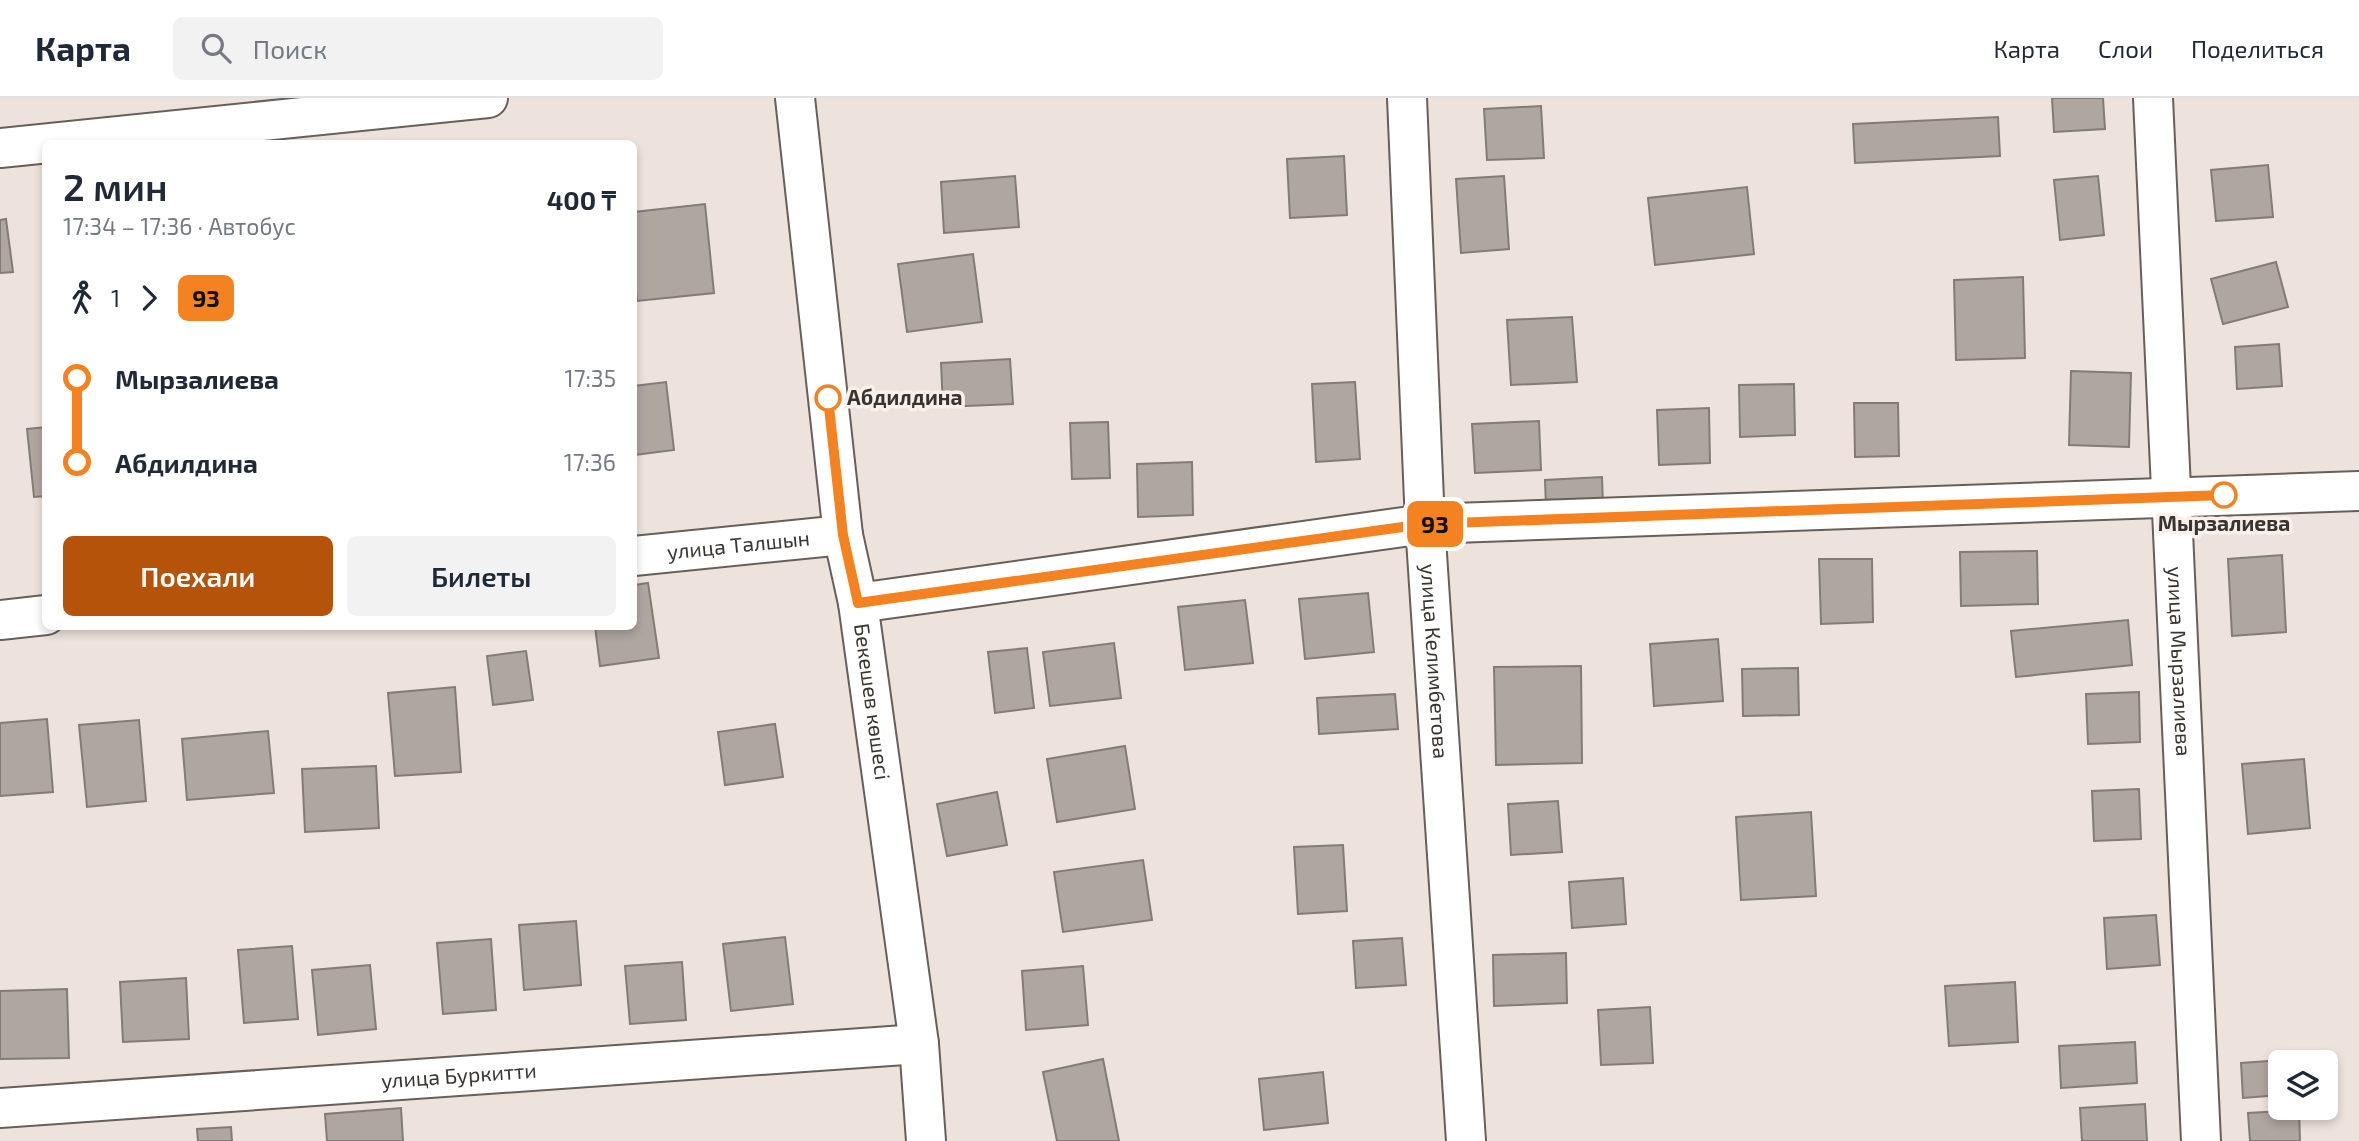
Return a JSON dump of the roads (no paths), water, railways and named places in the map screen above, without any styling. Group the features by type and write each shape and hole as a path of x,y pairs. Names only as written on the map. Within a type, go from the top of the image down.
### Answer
{"street":[{"path":"78,140 488,98"},
{"name":"Бекешев көшесі","path":"795,98 843,535 858,603 919,1044 926,1141"},
{"name":"улица Келимбетова","path":"1407,98 1424,524 1466,1141"},
{"name":"улица Мырзалиева","path":"2153,98 2201,1141"},
{"path":"0,148 42,144"},
{"path":"858,603 1424,524 2359,491"},
{"name":"улица Талшын","path":"637,556 843,535"},
{"path":"0,620 42,615"},
{"name":"улица Буркитти","path":"0,1108 919,1044"}],"place":[{"name":"Абдилдина","path":"828,398"},
{"name":"Мырзалиева","path":"2224,495"}]}
